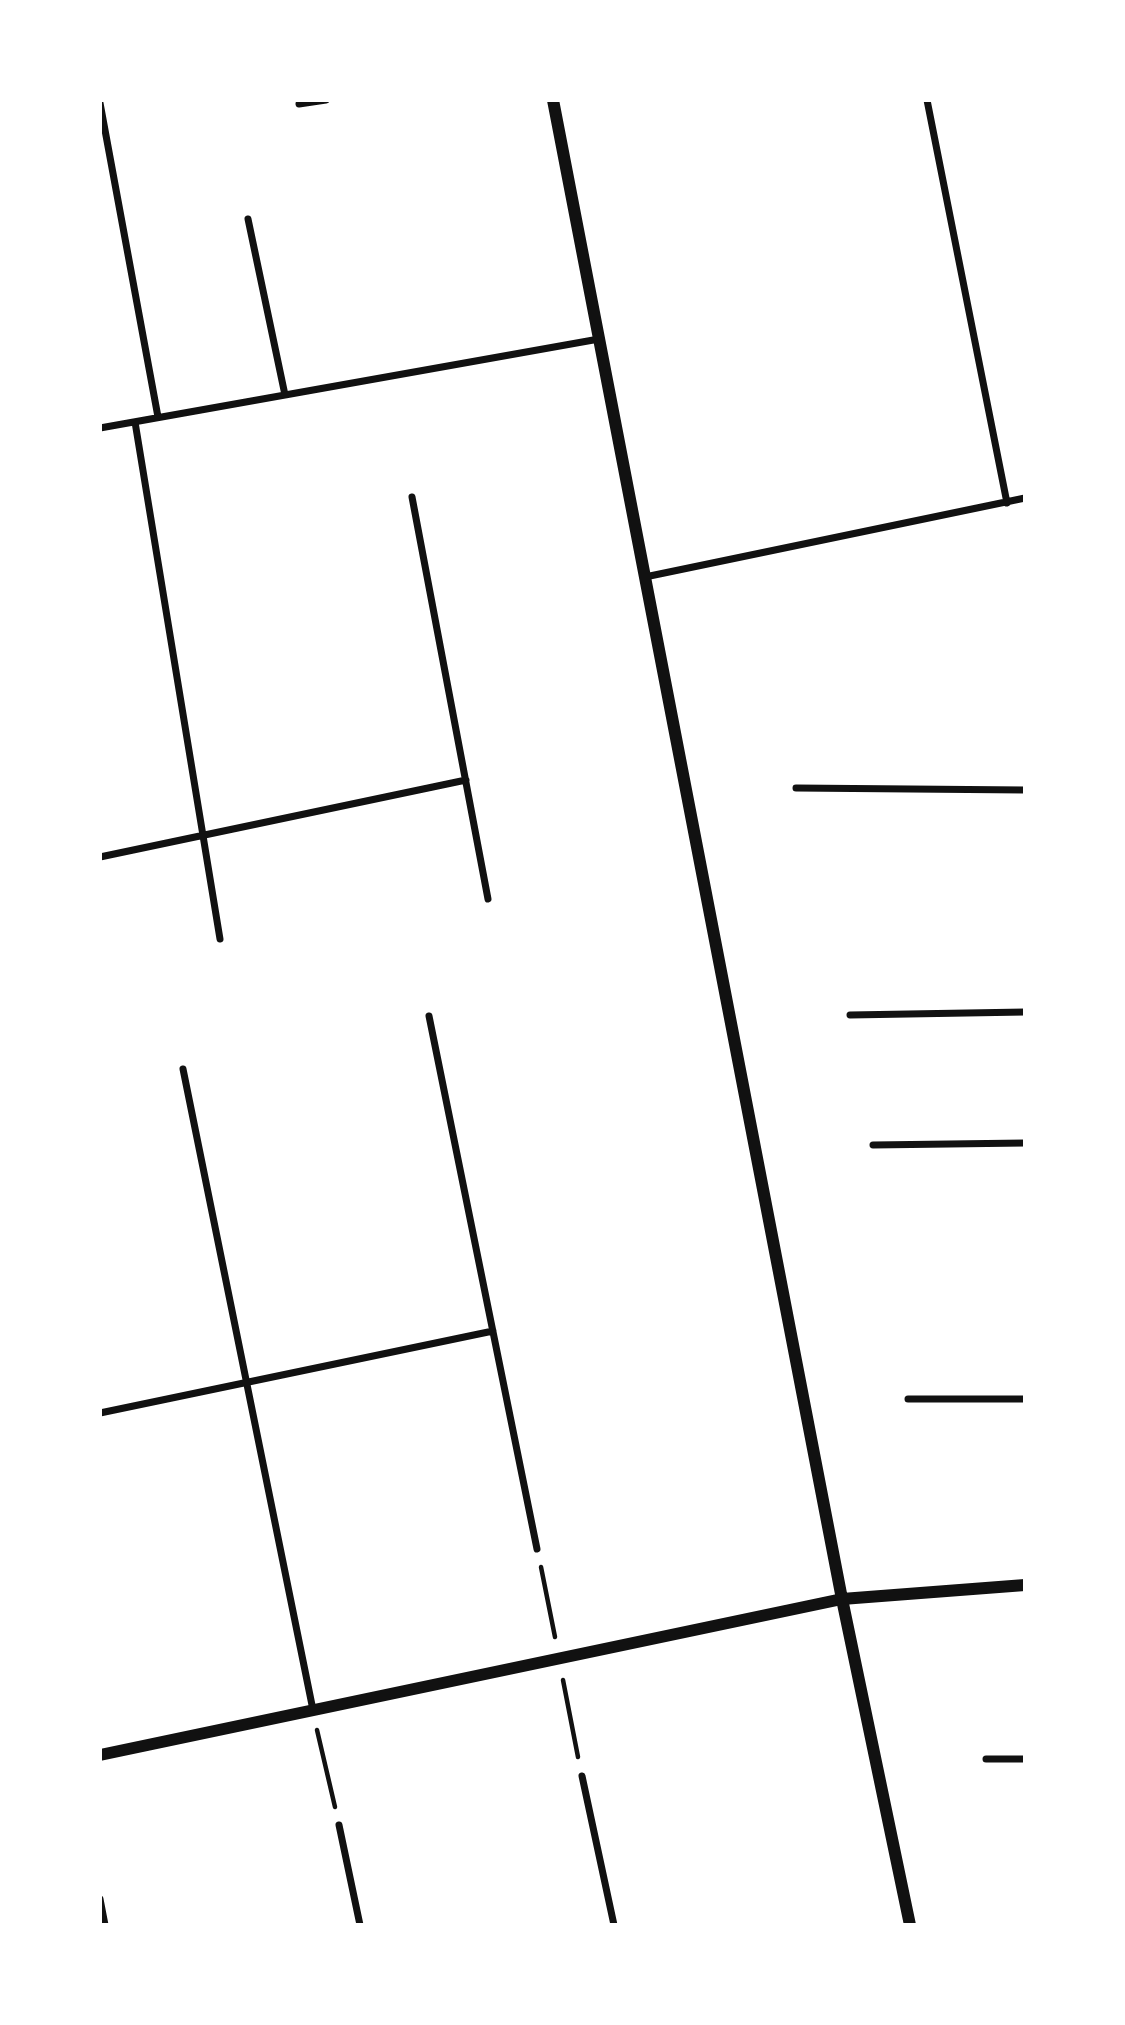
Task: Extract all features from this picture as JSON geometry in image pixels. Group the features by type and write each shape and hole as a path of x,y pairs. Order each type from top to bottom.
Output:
{"street":[{"path":"299,104 326,100"},
{"path":"553,100 842,1599 910,1925"},
{"path":"927,100 1007,503"},
{"path":"100,103 158,417"},
{"path":"248,219 285,395"},
{"path":"100,428 599,339"},
{"path":"135,422 220,939"},
{"path":"412,497 488,899"},
{"path":"645,577 1025,498"},
{"path":"100,857 466,780"},
{"path":"796,788 1025,790"},
{"path":"850,1014 1025,1012"},
{"path":"429,1016 537,1549"},
{"path":"183,1069 313,1710"},
{"path":"873,1145 1025,1143"},
{"path":"100,1413 493,1331"},
{"path":"908,1399 1025,1399"},
{"path":"100,1755 842,1599 1025,1585"},
{"path":"986,1759 1025,1759"},
{"path":"582,1776 614,1925"},
{"path":"339,1825 360,1925"},
{"path":"100,1899 105,1925"}],"path":[{"path":"313,1710 339,1825"}]}
